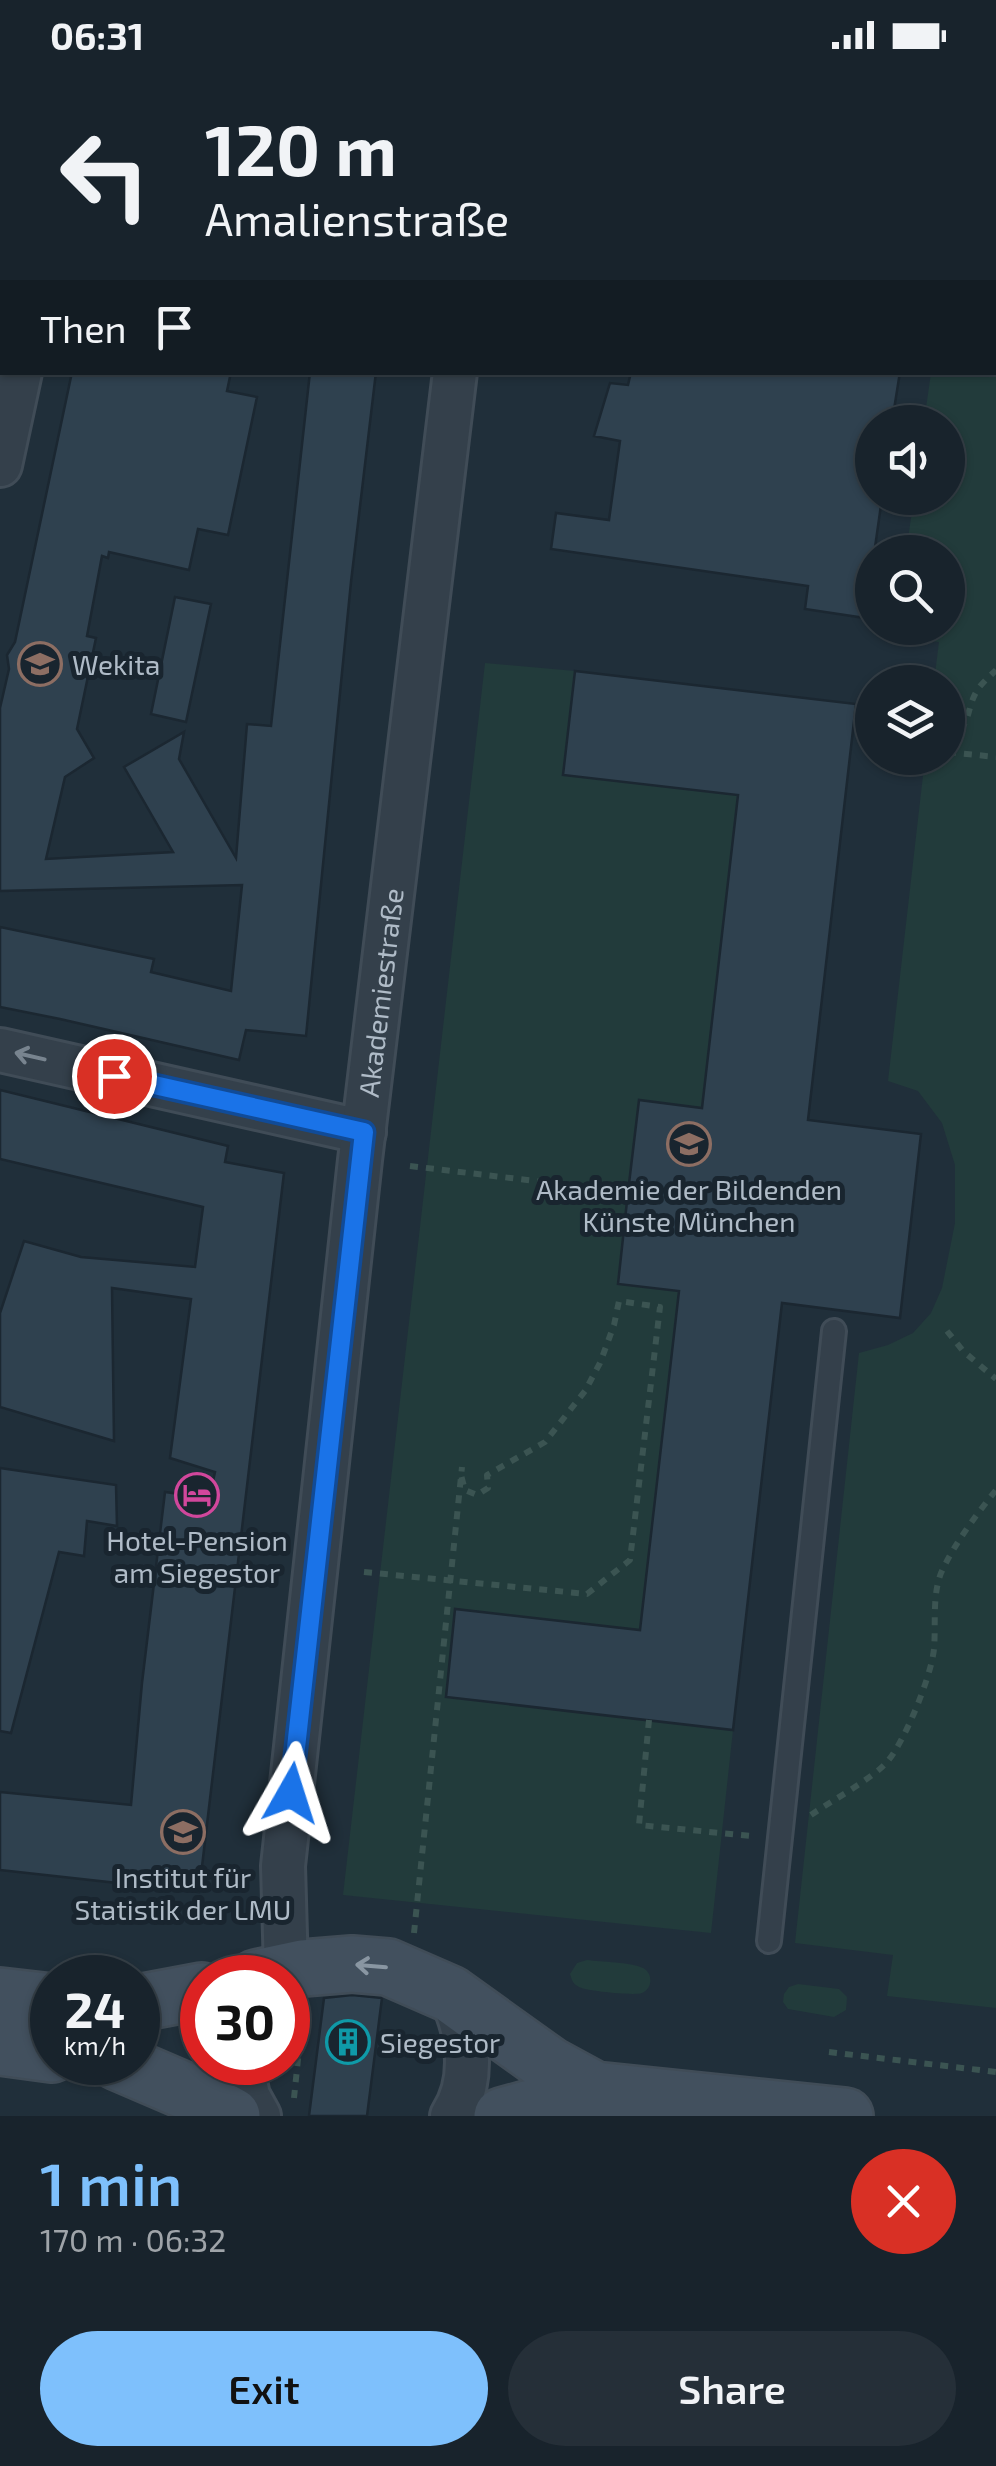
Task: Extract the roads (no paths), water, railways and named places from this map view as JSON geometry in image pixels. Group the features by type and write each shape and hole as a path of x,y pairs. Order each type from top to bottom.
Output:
{"main road":[{"path":"310,1973 352,1964 388,1967 450,1994 549,2065 596,2090"},
{"path":"0,1996 30,1999"},
{"path":"0,2046 30,2051"},
{"path":"160,2080 232,2116"},
{"path":"502,2116 596,2090 845,2116"}],"street":[{"path":"0,466 19,375"},
{"name":"Akademiestraße","path":"281,1955 283,1866 364,1132 455,375"},
{"path":"0,1050 364,1132"},
{"path":"450,1994 461,2017 467,2075 460,2104 452,2116"},
{"path":"245,2085 248,2096 276,2114"}],"lane":[{"path":"769,1941 834,1330"}],"place":[{"name":"Wekita","path":"40,664"},
{"name":"Akademie der Bildenden Künste München","path":"689,1144"},
{"name":"Hotel-Pension am Siegestor","path":"197,1495"},
{"name":"Institut für Statistik der LMU","path":"183,1832"},
{"name":"Siegestor","path":"348,2042"}]}
